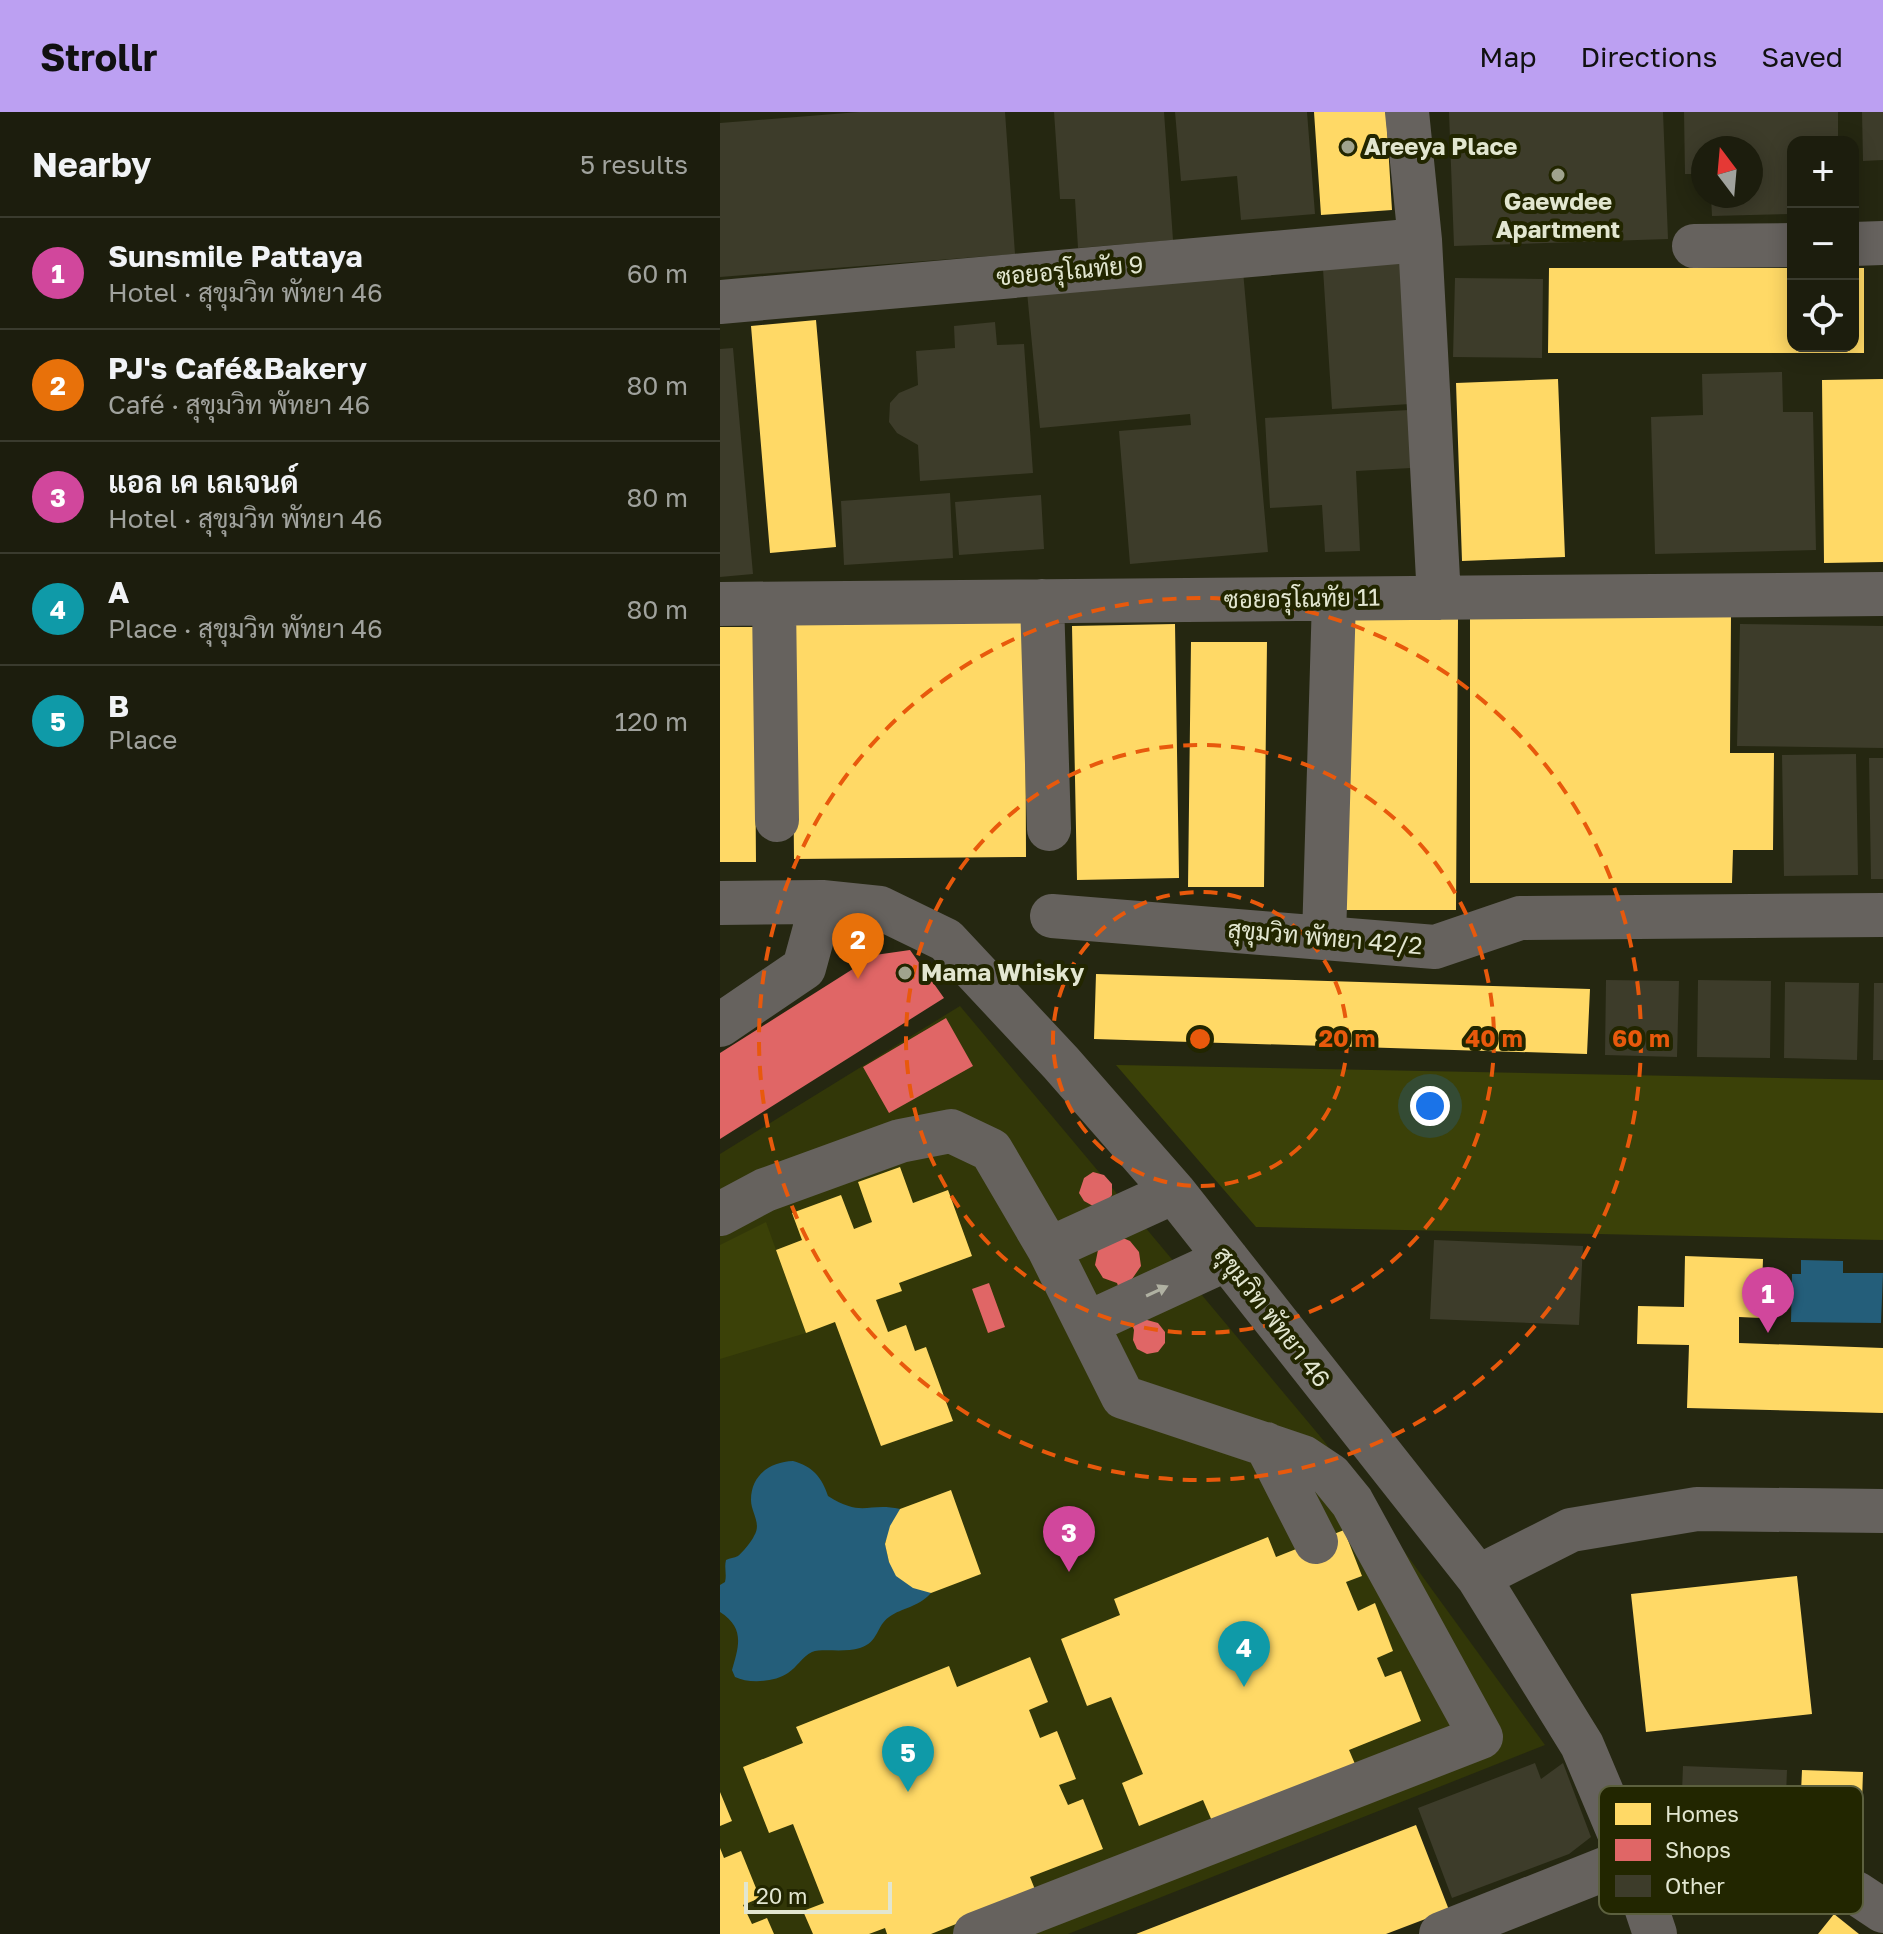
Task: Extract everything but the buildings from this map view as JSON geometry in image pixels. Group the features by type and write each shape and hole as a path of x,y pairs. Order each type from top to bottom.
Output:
{"street":[{"path":"1407,112 1420,240 1439,598"},
{"name":"ซอยอรุโณทัย 9","path":"720,302 1420,240"},
{"path":"1859,244 1883,243"},
{"path":"1694,246 1787,245"},
{"name":"ซอยอรุโณทัย 11","path":"720,604 1883,594"},
{"path":"1324,938 1334,599"},
{"path":"1042,601 1049,829"},
{"path":"774,604 777,820"},
{"path":"720,1025 804,968 822,902"},
{"name":"สุขุมวิท พัทยา 46","path":"720,903 822,902 880,908 946,940 1061,1063 1174,1192 1478,1577 1582,1745 1599,1786"},
{"name":"สุขุมวิท พัทยา 42/2","path":"1052,916 1435,947 1520,918 1883,915"},
{"path":"720,1214 765,1190 900,1141 951,1131 991,1150 1049,1249 1123,1397 1303,1457 1330,1475 1352,1502 1481,1737 1331,1784 1012,1910 975,1934"},
{"path":"1049,1249 1174,1192"},
{"path":"1088,1323 1227,1259"},
{"path":"1266,1444 1316,1542"},
{"path":"1478,1577 1571,1530 1697,1509 1883,1511"},
{"path":"1441,1934 1599,1871"},
{"name":"สุขุมวิท พัทยา 46","path":"1648,1914 1655,1934"}],"shaded area":[{"path":"960,1006 1324,1441 1545,1745 1068,1934 720,1934 720,1154"},
{"path":"1116,1065 1883,1080 1883,1240 1256,1227"},
{"path":"766,1222 806,1333 720,1359 720,1245"}],"water":[{"path":"1801,1260 1843,1261 1843,1273 1883,1273 1881,1323 1791,1322 1792,1274 1801,1274"},
{"path":"793,1461 815,1473 828,1496 840,1503 857,1508 900,1509 885,1543 889,1562 931,1593 889,1617 874,1638 860,1648 812,1652 788,1673 776,1678 741,1679 735,1677 732,1670 738,1638 733,1624 720,1612 720,1585 725,1582 726,1560 740,1554 756,1531 757,1522 751,1500 758,1476 777,1464"}],"place":[{"name":"Areeya Place","path":"1348,147"},
{"name":"Gaewdee Apartment","path":"1558,175"},
{"name":"Mama Whisky","path":"905,973"},
{"name":"PJ's Café&Bakery","path":"858,979"},
{"name":"Sunsmile Pattaya","path":"1768,1333"},
{"name":"แอล เค เลเจนด์","path":"1069,1572"},
{"name":"A","path":"1244,1687"},
{"name":"B","path":"908,1792"}]}
